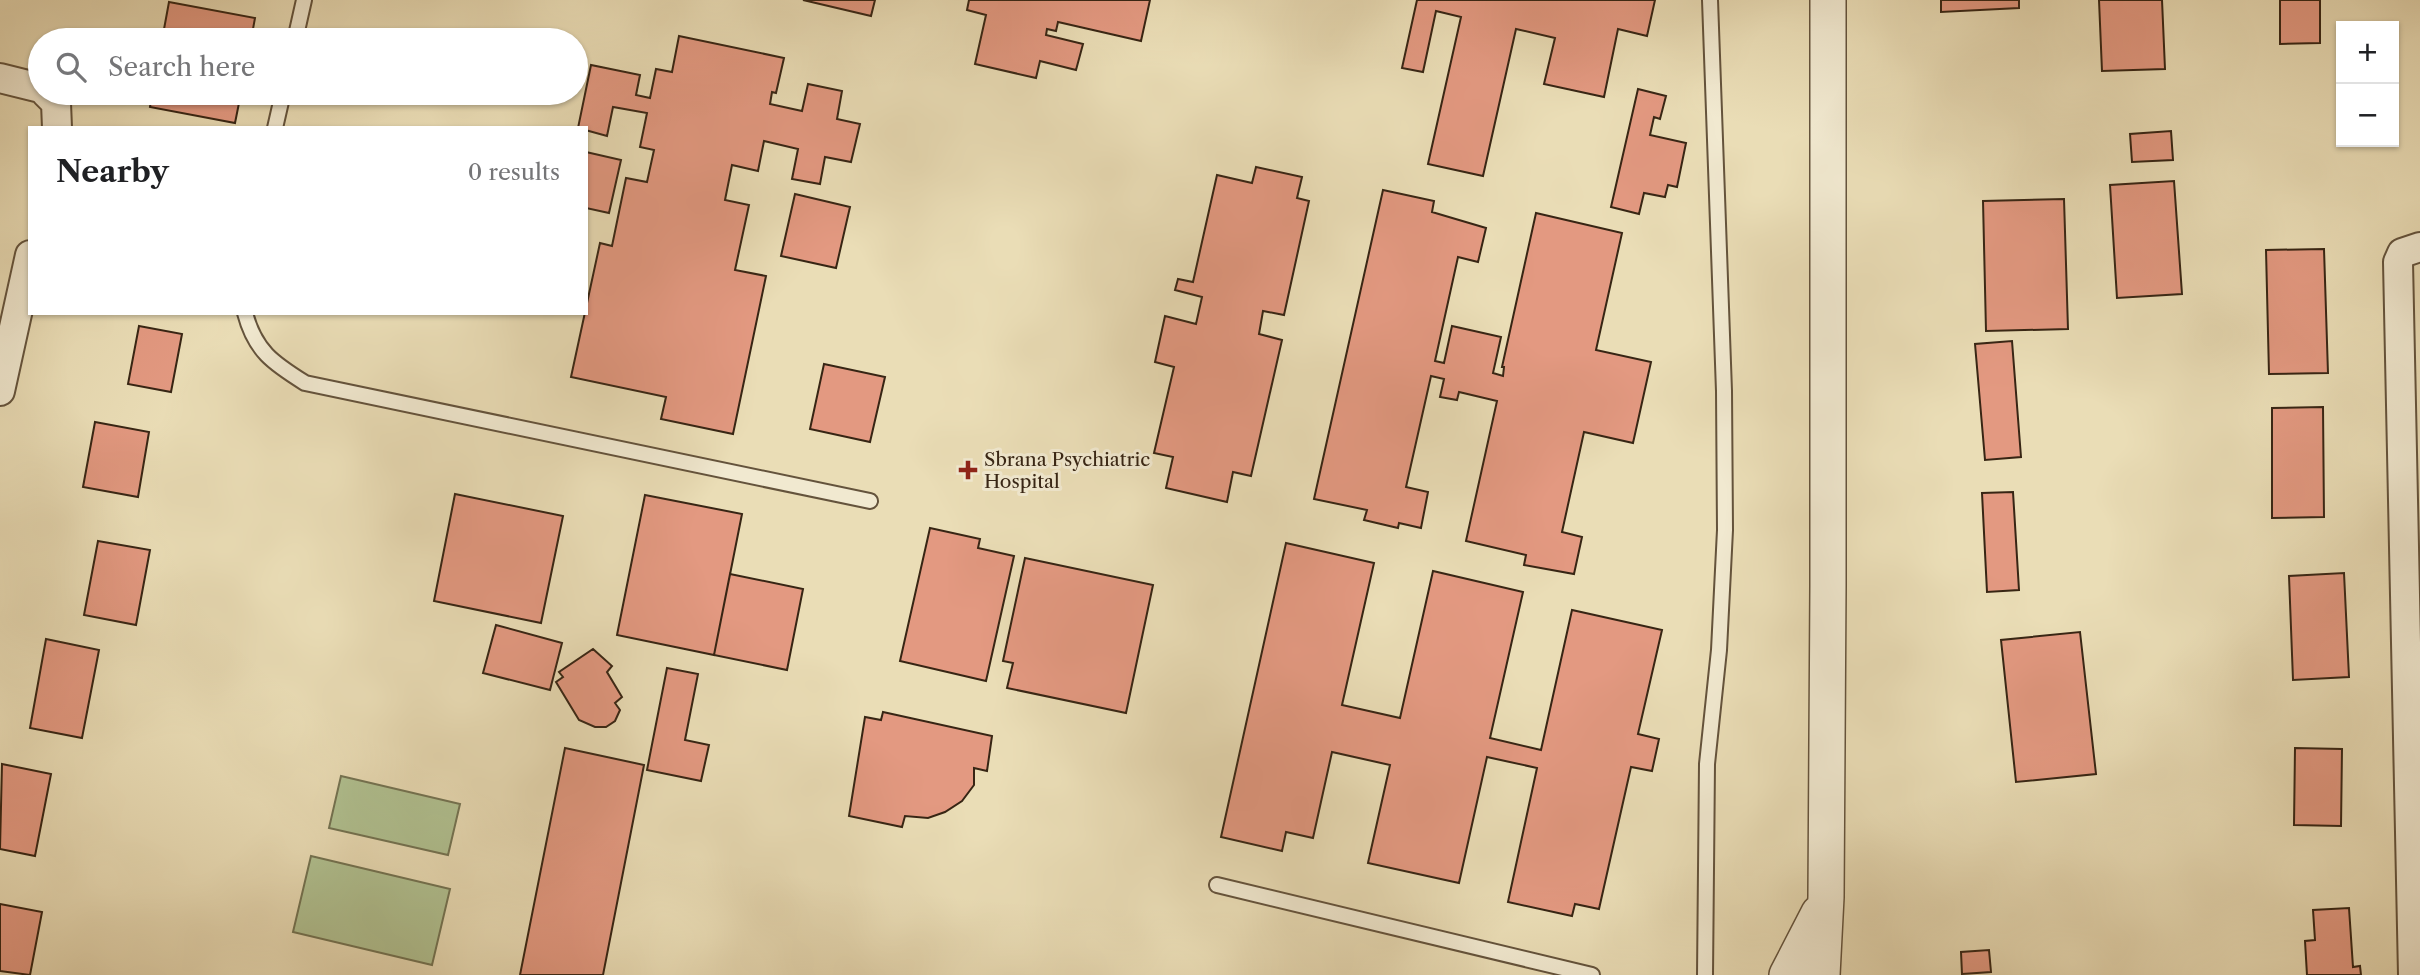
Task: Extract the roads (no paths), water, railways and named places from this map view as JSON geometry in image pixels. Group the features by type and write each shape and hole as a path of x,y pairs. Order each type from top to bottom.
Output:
{"street":[{"path":"1822,975 1826,897 1828,0"},
{"path":"0,78 28,85"},
{"path":"56,105 57,126"},
{"path":"2413,975 2398,262 2402,253 2420,247"},
{"path":"0,391 28,264"},
{"path":"1787,975 1826,897"}],"lane":[{"path":"298,28 304,0"},
{"path":"1705,975 1707,764 1719,650 1725,530 1724,391 1710,0"},
{"path":"275,126 280,105"},
{"path":"246,315 251,336 271,363 305,383 870,501"},
{"path":"1217,885 1592,975"}],"place":[{"name":"Sbrana Psychiatric Hospital","path":"968,470"}]}
